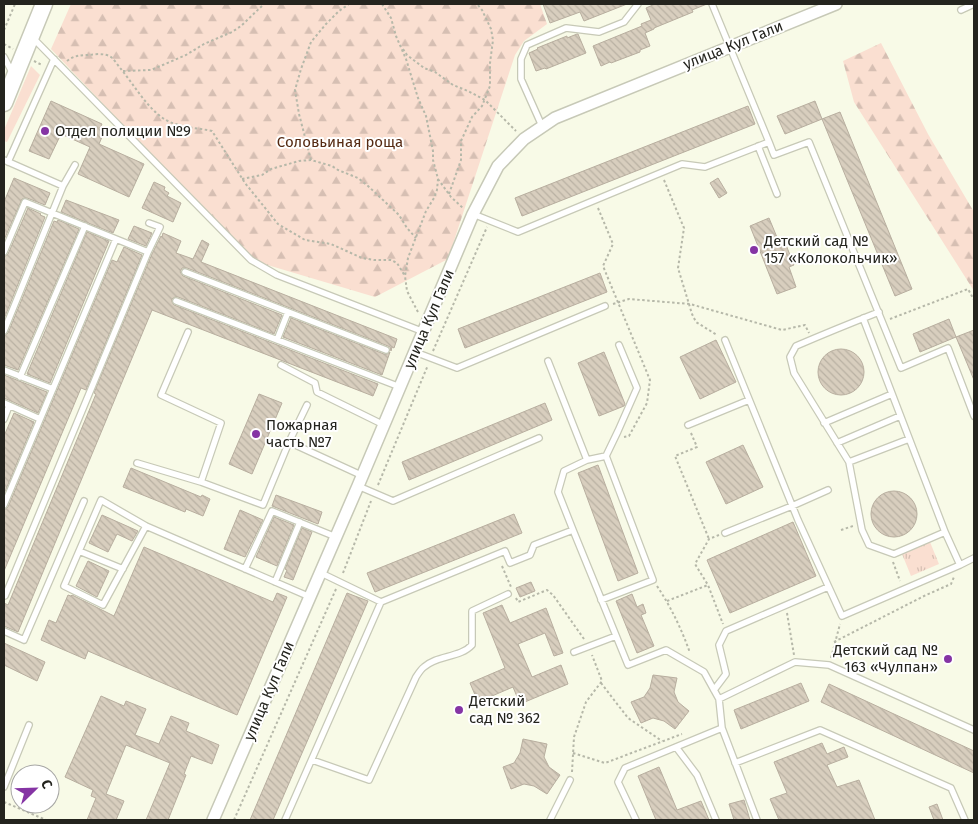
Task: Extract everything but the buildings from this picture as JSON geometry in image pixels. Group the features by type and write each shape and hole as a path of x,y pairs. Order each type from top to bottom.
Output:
{"street":[{"path":"4,103 44,4"},
{"name":"улица Кул Гали","path":"213,820 361,481 473,214 498,166 524,139 555,118 730,47 822,6 836,4"}],"lane":[{"path":"542,126 521,79 521,59 527,45 566,28 599,32 624,22 638,4"},
{"path":"712,4 774,156 809,142 901,368 948,348 974,416"},
{"path":"961,10 974,4"},
{"path":"31,36 251,260 277,275 424,332"},
{"path":"4,57 15,78"},
{"path":"54,59 6,161 64,186"},
{"path":"473,214 518,232 682,164 706,167 769,142"},
{"path":"758,146 777,194"},
{"path":"4,331 52,213 75,165"},
{"path":"4,252 25,202 148,252"},
{"path":"4,596 148,252 160,228 149,223"},
{"path":"20,376 85,226"},
{"path":"4,506 116,239"},
{"path":"185,272 386,350"},
{"path":"176,302 400,388"},
{"path":"415,352 458,368 605,306"},
{"path":"277,340 288,312"},
{"path":"879,312 796,346 790,357 794,373 849,462 860,523 869,544 894,554 945,532"},
{"path":"863,318 945,532 960,565"},
{"path":"188,332 161,395 221,423 201,482"},
{"path":"725,340 792,506 842,616 974,558"},
{"path":"601,600 653,580 606,456 637,388 619,346"},
{"path":"548,360 588,460"},
{"path":"281,364 315,383 317,392 384,424"},
{"path":"4,370 52,389"},
{"path":"824,423 892,394"},
{"path":"688,425 749,400"},
{"path":"4,419 7,405 40,419"},
{"path":"137,463 201,482 263,505 289,442 308,405"},
{"path":"836,443 900,416"},
{"path":"289,442 361,481 375,493 393,500 539,438"},
{"path":"849,462 909,439"},
{"path":"606,456 588,460 564,471 558,492 601,600 628,665 666,650 704,672 719,698 722,728 757,820"},
{"path":"725,533 828,490"},
{"path":"4,631 24,640 84,500"},
{"path":"146,526 103,605 64,586 101,500 146,526 310,597"},
{"path":"245,569 272,511 336,537"},
{"path":"275,582 300,522"},
{"path":"285,820 381,602 504,551 510,563 530,554 534,544 573,530"},
{"path":"79,551 123,569"},
{"path":"321,573 381,602"},
{"path":"714,690 726,674 719,645 726,631 828,588"},
{"path":"312,760 369,780 416,677 424,667 435,661 468,650 472,645 472,611 508,594"},
{"path":"574,652 616,636"},
{"path":"719,698 795,662 829,665 974,730"},
{"path":"4,788 29,725"},
{"path":"636,820 618,782 625,768 722,728"},
{"path":"735,762 820,730 951,788 965,820"},
{"path":"676,746 698,775 716,820"},
{"path":"550,820 570,780"}],"path":[{"path":"4,30 15,4"},
{"path":"123,72 151,70 186,55 204,44 232,32 264,4"},
{"path":"310,160 295,90 311,42 339,11 349,4"},
{"path":"382,4 391,18 426,116 438,179 434,198 426,211 408,258 405,276 407,291 414,307 418,314 428,320"},
{"path":"449,194 461,160 461,142 472,116 482,106 490,86 493,40 488,23 478,4"},
{"path":"400,45 407,55 424,68 435,72 453,85 485,100 524,139"},
{"path":"60,66 72,57 101,54 111,57 142,98 161,117 188,128 212,131 242,179 278,224 305,240 331,244 362,258 392,260 397,263 405,276"},
{"path":"242,179 262,175 271,169 300,161 310,160 332,166 358,178 399,215 416,238"},
{"path":"661,173 684,228 678,268 692,314 696,322 725,340"},
{"path":"438,179 461,207 473,214"},
{"path":"595,200 613,244 602,266 617,302"},
{"path":"234,820 339,582 489,221"},
{"path":"883,322 968,289 974,300"},
{"path":"605,306 629,298 690,304 782,330 805,325 812,339"},
{"path":"688,425 697,447 675,456 710,539"},
{"path":"841,530 860,523"},
{"path":"725,533 709,539 696,564 708,585 726,631"},
{"path":"889,553 903,589"},
{"path":"498,554 503,570 518,602 547,590 553,594 588,646 602,681 586,702 574,737 570,780"},
{"path":"834,642 951,584 960,565"},
{"path":"653,580 667,602 694,666"},
{"path":"667,602 708,585"},
{"path":"785,606 795,662"},
{"path":"829,665 842,616"},
{"path":"600,683 628,718 663,742"},
{"path":"573,753 605,763 688,732"},
{"path":"4,802 46,820"}],"green space":[{"name":"Соловьиная роща","path":"71,4 540,4 547,24 524,41 515,55 448,259 375,297 251,260 51,49"},
{"path":"881,43 928,134 974,212 974,291 854,102 843,61"},
{"path":"31,66 40,75 7,142 4,141 4,130"},
{"path":"930,542 939,564 911,576 902,554"}],"place":[{"name":"Отдел полиции №9","path":"45,131"},
{"name":"Детский сад № 157 «Колокольчик»","path":"754,250"},
{"name":"Пожарная часть №7","path":"256,434"},
{"name":"Детский сад № 163 «Чулпан»","path":"948,659"},
{"name":"Детский сад № 362","path":"459,710"}]}
